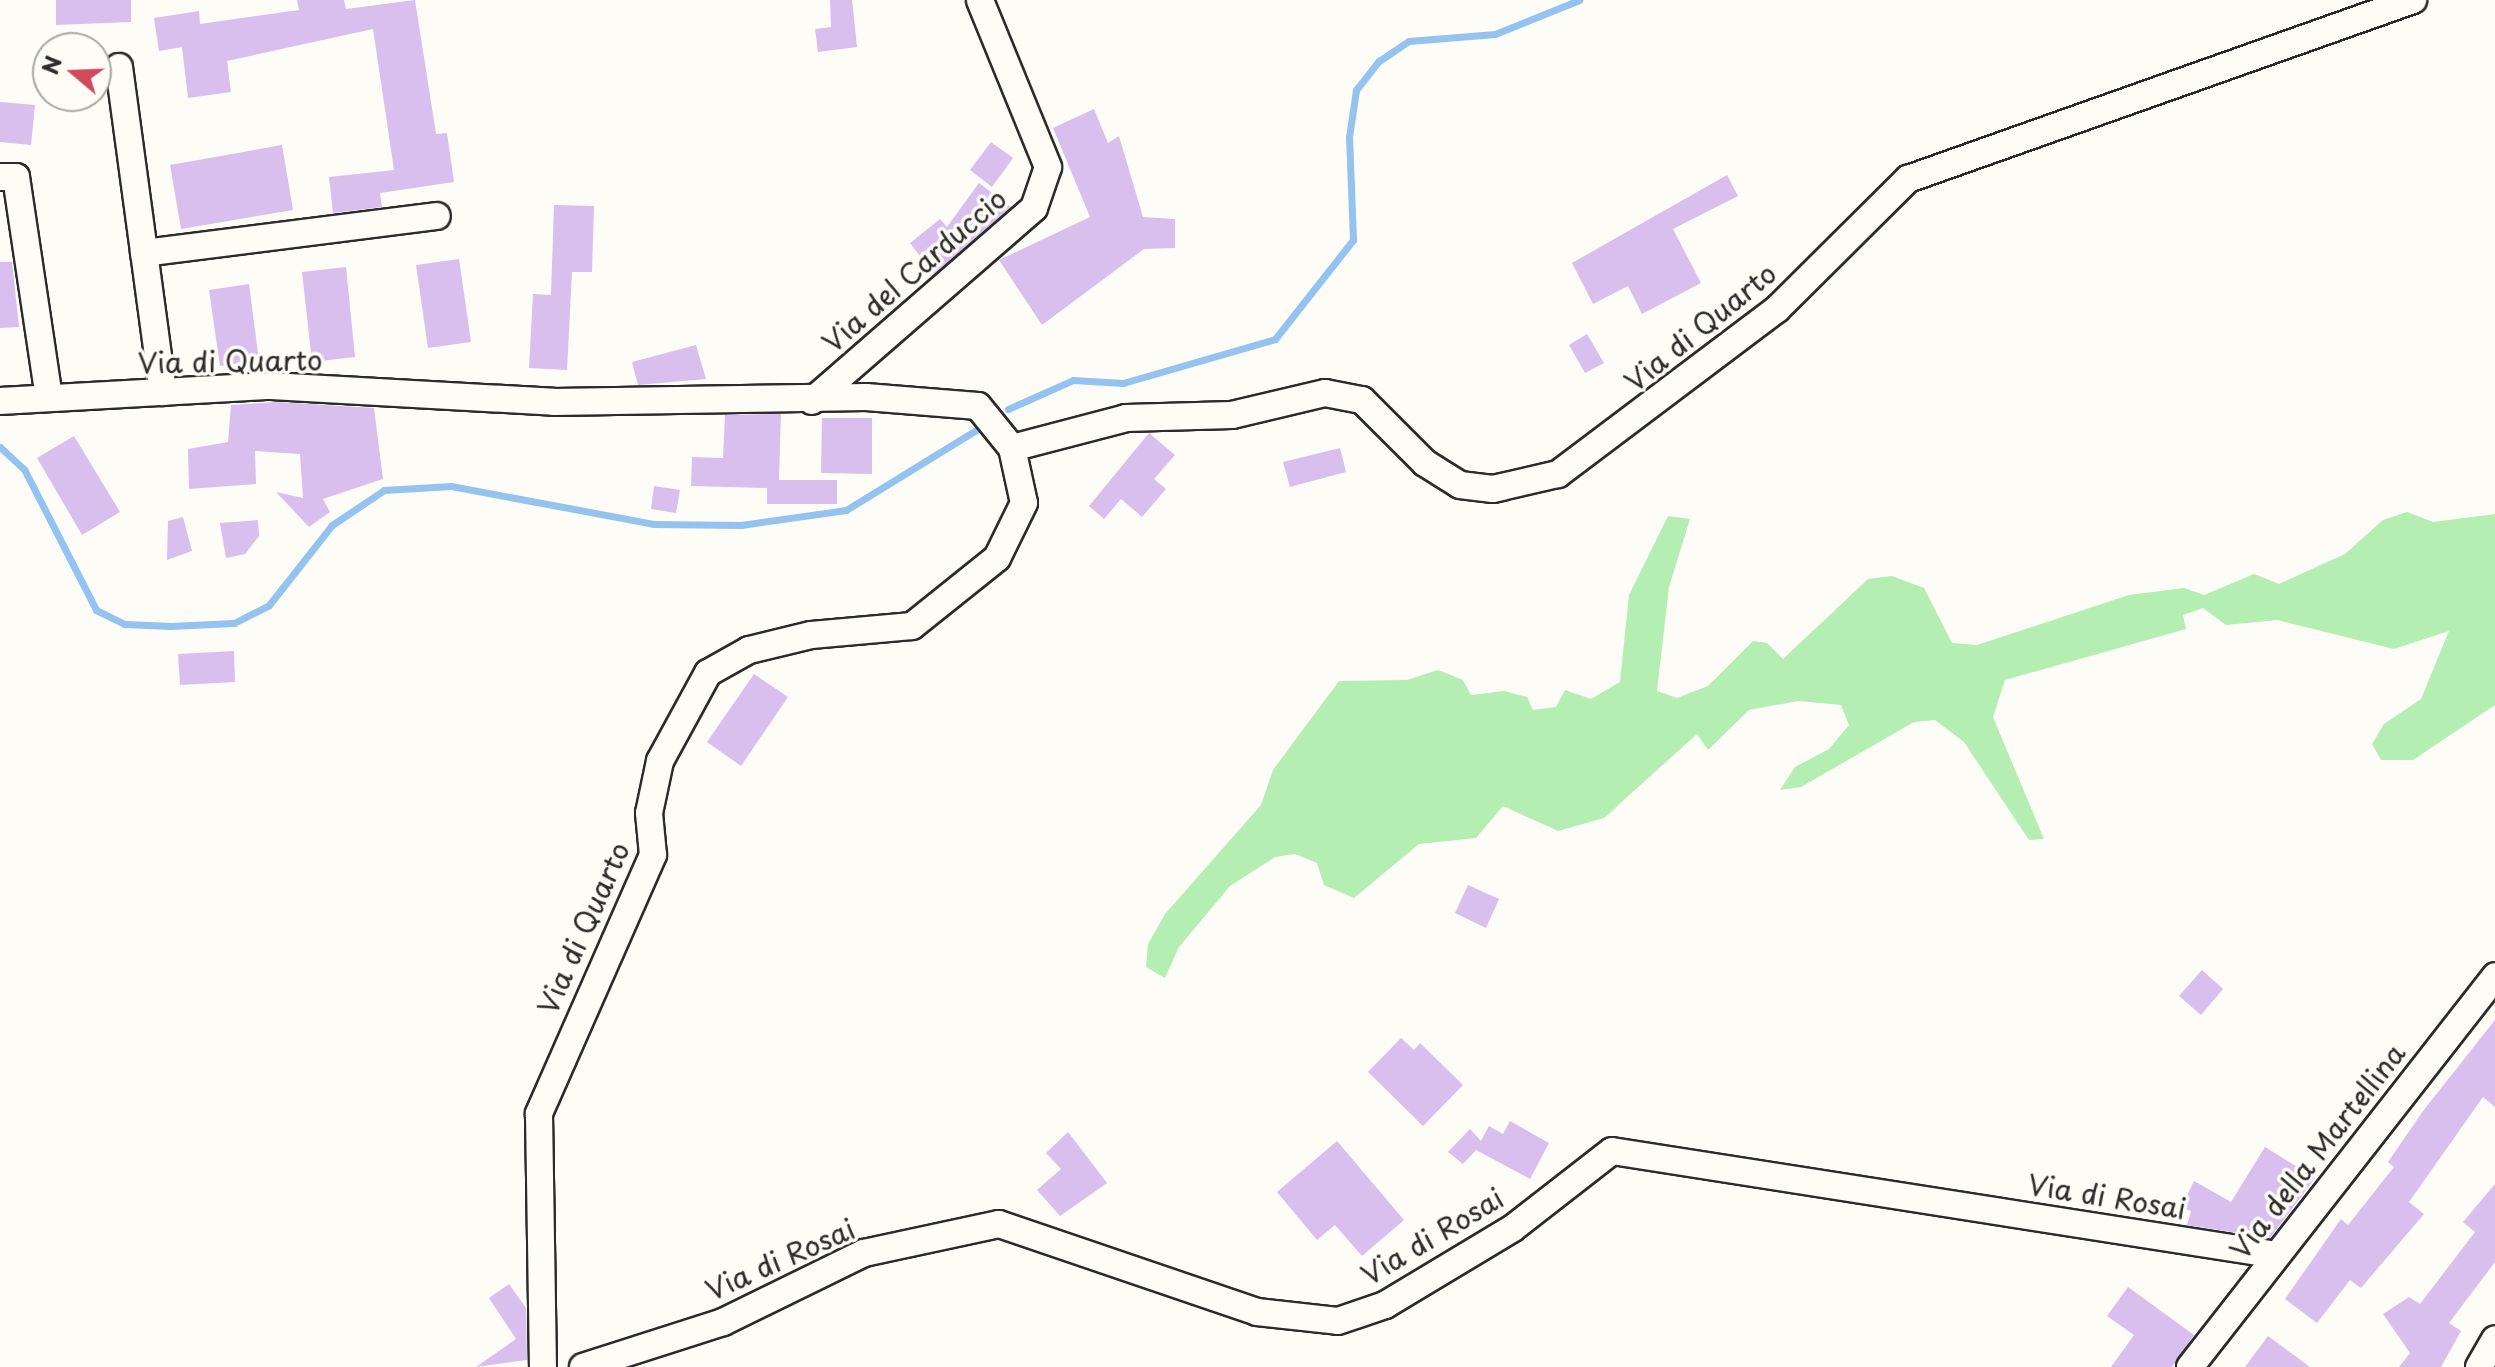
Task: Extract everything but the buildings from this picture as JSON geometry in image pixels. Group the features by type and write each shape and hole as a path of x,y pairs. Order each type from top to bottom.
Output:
{"street":[{"name":"Via del Carduccio","path":"812,401 1034,208 1048,167 980,0"},
{"name":"Via di Quarto","path":"1012,448 1126,418 1232,415 1325,393 1362,400 1425,463 1460,485 1493,489 1558,474 1676,393 1777,309 1908,179 2413,0"},
{"path":"119,67 163,392"},
{"path":"0,177 16,177 49,398"},
{"path":"144,253 437,216"},
{"name":"Via di Quarto","path":"0,401 271,386 440,399 746,393 812,401 978,406 1012,448 1024,503 986,568 912,626 811,635 749,650 708,673 660,761 649,813 653,855 539,1114 543,1367"},
{"name":"Via della Martellina","path":"2190,1367 2495,976"},
{"name":"Via di Rosai","path":"583,1367 723,1322 864,1253 999,1224 1257,1312 1338,1321 1385,1305 1513,1228 1612,1151 2277,1255"},
{"path":"2479,1367 2495,1339"}],"green space":[{"path":"2407,512 2433,522 2495,514 2495,705 2413,760 2381,760 2372,744 2384,724 2421,699 2449,631 2394,649 2277,620 2226,625 2203,608 2183,615 2186,629 2005,680 1993,717 2044,839 2029,840 1964,742 1935,720 1914,722 1801,787 1780,790 1795,767 1829,749 1849,725 1841,705 1798,701 1749,710 1708,750 1697,734 1604,818 1558,831 1503,806 1476,838 1419,844 1354,898 1324,885 1317,863 1295,854 1275,857 1230,886 1179,947 1165,978 1146,967 1148,944 1165,914 1261,805 1273,770 1339,681 1407,680 1438,670 1463,680 1471,695 1504,691 1527,697 1533,710 1556,707 1565,690 1591,699 1620,682 1629,595 1668,516 1690,519 1669,587 1657,691 1677,698 1708,686 1753,641 1767,643 1783,659 1868,579 1892,576 1924,588 1952,643 1977,645 2129,595 2184,588 2204,595 2254,574 2279,584 2345,554 2383,520"}],"waterway":[{"path":"1008,409 1073,380 1123,383 1275,339 1353,240 1349,137 1356,90 1379,61 1409,41 1495,34 1579,0"},
{"path":"0,447 24,469 96,610 125,624 170,626 234,623 269,605 332,525 384,490 451,486 654,524 741,525 846,510 981,427"}]}
